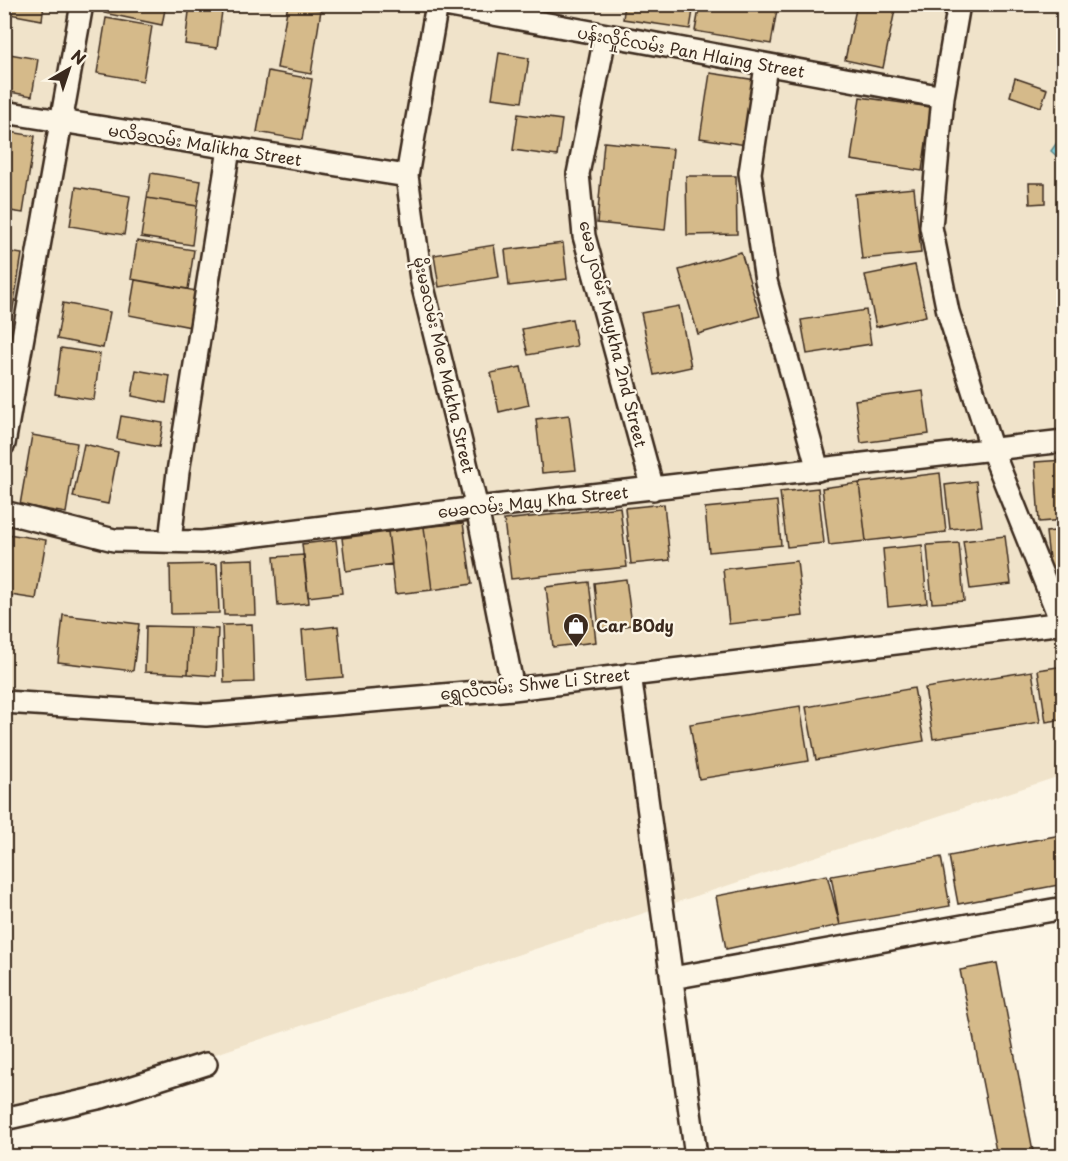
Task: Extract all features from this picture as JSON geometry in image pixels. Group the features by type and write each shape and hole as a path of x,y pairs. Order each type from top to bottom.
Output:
{"street":[{"path":"4,444 82,4"},
{"name":"ပန်းလှိုင်လမ်း Pan Hlaing Street","path":"438,4 605,37 943,98"},
{"name":"မိုးမခလမ်း Moe Makha Street","path":"438,4 407,176 421,279 477,508 513,689"},
{"path":"959,4 943,98 931,227 948,312 992,450 1063,624"},
{"name":"မေခ၂လမ်း Maykha 2nd Street","path":"605,37 578,174 584,236 653,489"},
{"path":"766,66 750,173 766,280 818,470"},
{"name":"မလိခလမ်း Malikha Street","path":"4,112 60,123 407,176"},
{"path":"170,541 178,472 229,148"},
{"name":"မေခလမ်း May Kha Street","path":"4,512 114,540 202,542 1064,441"},
{"name":"ရွှေလီလမ်း Shwe Li Street","path":"4,702 206,715 513,689 1063,624"},
{"path":"630,674 696,1156"},
{"path":"672,978 1064,908"},
{"path":"4,1119 102,1097 206,1064"}],"shaded area":[{"path":"5,5 1063,5 1063,775 43,1111 5,1102"}],"water":[{"path":"1063,134 1064,162 1051,151"}],"building":[{"path":"4,4 44,4 42,20 4,13"},
{"path":"106,4 166,4 162,25 104,13"},
{"path":"190,4 223,4 217,48 185,44"},
{"path":"288,4 321,10 311,74 277,68"},
{"path":"625,4 694,4 690,29 623,19"},
{"path":"700,4 778,4 771,44 695,31"},
{"path":"857,4 896,5 883,68 845,60"},
{"path":"106,18 152,26 143,81 97,73"},
{"path":"4,53 38,59 32,96 4,91"},
{"path":"499,53 529,58 522,102 492,98"},
{"path":"268,71 312,79 302,140 257,132"},
{"path":"710,73 756,80 746,145 700,138"},
{"path":"1015,78 1047,89 1041,107 1010,96"},
{"path":"860,97 931,107 922,171 851,160"},
{"path":"518,114 562,120 557,156 513,150"},
{"path":"4,131 35,136 23,213 4,210"},
{"path":"604,142 673,149 665,230 597,223"},
{"path":"151,173 201,181 197,206 147,198"},
{"path":"686,176 736,176 737,234 687,235"},
{"path":"1029,183 1045,183 1045,203 1030,204"},
{"path":"76,187 130,196 124,235 70,226"},
{"path":"914,188 921,253 862,259 855,194"},
{"path":"147,198 197,206 192,245 141,237"},
{"path":"137,241 194,250 188,289 131,279"},
{"path":"563,243 567,279 509,286 505,250"},
{"path":"494,245 499,277 439,287 434,255"},
{"path":"4,251 22,254 9,332 4,331"},
{"path":"741,252 760,316 698,334 679,270"},
{"path":"915,265 926,316 876,327 865,275"},
{"path":"135,280 197,291 191,327 129,315"},
{"path":"63,303 110,312 103,348 57,339"},
{"path":"679,306 691,367 654,375 641,313"},
{"path":"866,310 871,344 807,354 801,320"},
{"path":"572,319 577,346 528,355 522,329"},
{"path":"61,348 100,354 94,400 55,394"},
{"path":"521,367 529,405 499,412 491,373"},
{"path":"136,370 170,376 166,403 132,396"},
{"path":"923,391 929,434 861,443 855,400"},
{"path":"569,415 576,470 542,473 536,419"},
{"path":"121,416 163,423 159,447 117,439"},
{"path":"32,435 77,443 66,513 20,505"},
{"path":"84,444 118,452 108,504 73,497"},
{"path":"1064,460 1064,520 1039,522 1035,462"},
{"path":"940,473 946,532 866,541 859,483"},
{"path":"976,481 982,526 950,529 945,485"},
{"path":"859,483 866,541 829,545 822,488"},
{"path":"818,488 824,543 787,547 780,492"},
{"path":"777,501 781,545 709,552 705,508"},
{"path":"664,504 670,560 631,564 625,508"},
{"path":"620,507 627,567 511,579 504,520"},
{"path":"463,523 472,584 432,590 424,527"},
{"path":"424,527 432,590 395,594 388,532"},
{"path":"1064,530 1064,594 1053,595 1046,532"},
{"path":"388,532 392,564 346,571 342,538"},
{"path":"4,533 8,534 4,556"},
{"path":"8,534 46,540 36,599 4,594 4,555"},
{"path":"1005,536 1011,584 970,589 963,541"},
{"path":"336,540 342,593 308,597 302,544"},
{"path":"959,543 964,601 932,603 927,545"},
{"path":"922,545 927,603 888,607 883,549"},
{"path":"304,555 309,603 278,606 274,557"},
{"path":"254,559 256,615 224,615 222,560"},
{"path":"797,561 803,616 729,624 723,569"},
{"path":"217,564 219,613 171,614 170,565"},
{"path":"626,579 632,625 599,629 594,583"},
{"path":"589,582 596,642 553,647 546,587"},
{"path":"63,615 139,624 133,671 58,662"},
{"path":"252,624 254,682 224,683 222,625"},
{"path":"146,626 190,627 188,674 145,672"},
{"path":"338,626 343,677 306,680 302,630"},
{"path":"190,627 218,629 216,676 188,674"},
{"path":"1064,666 1064,719 1046,722 1038,670"},
{"path":"1032,671 1040,722 933,739 925,688"},
{"path":"914,688 924,741 816,760 806,707"},
{"path":"800,706 809,761 699,779 690,724"},
{"path":"1061,835 1064,884 958,904 949,856"},
{"path":"941,857 950,906 840,925 831,876"},
{"path":"827,875 840,925 726,949 716,896"},
{"path":"997,963 1034,1156 997,1156 960,970"}],"place":[{"name":"Car B0dy","path":"576,649"}]}
